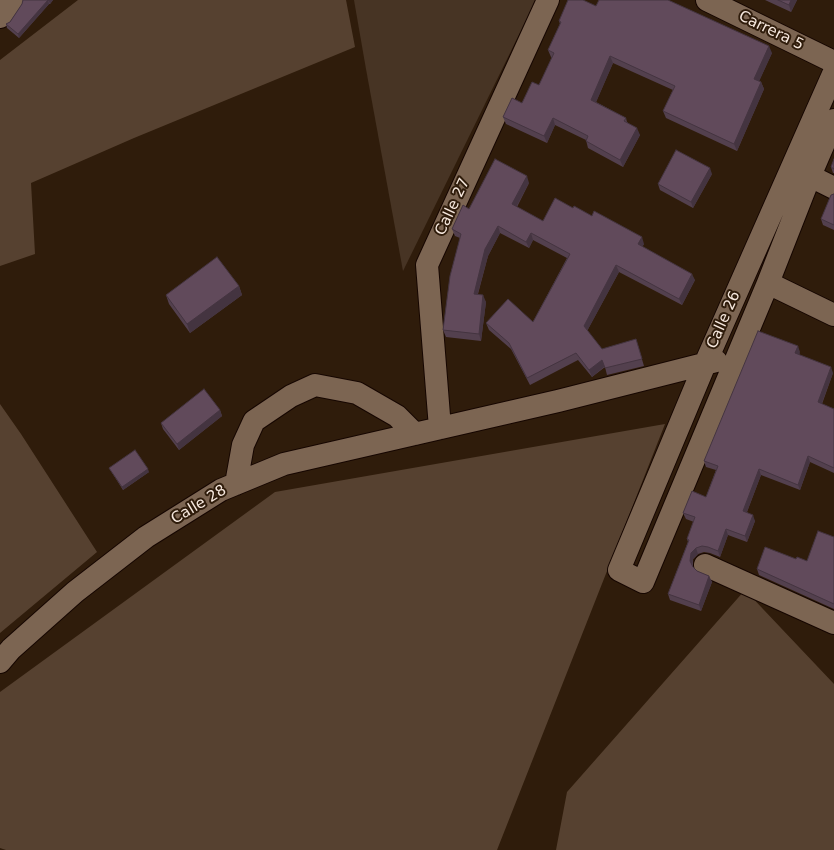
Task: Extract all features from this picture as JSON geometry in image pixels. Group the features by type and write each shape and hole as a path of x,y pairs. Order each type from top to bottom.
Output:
{"street":[{"path":"0,17 12,0"},
{"name":"Calle 27","path":"440,428 427,265 548,0"},
{"name":"Carrera 5","path":"707,0 834,62"},
{"name":"Calle 26","path":"834,72 705,364 619,570 643,582 834,120"},
{"path":"810,176 834,188"},
{"path":"768,283 834,315"},
{"name":"Calle 28","path":"4,651 75,592 146,537 220,490 284,464 558,401 738,355"},
{"path":"236,484 243,445 254,421 291,396 315,386 357,393 397,416 415,434"},
{"path":"705,565 834,623"}],"shaded area":[{"path":"78,0 346,0 355,47 134,138 31,183 35,254 0,266 0,60"},
{"path":"354,0 536,0 403,271 366,69"},
{"path":"0,404 97,552 0,633"},
{"path":"665,424 497,850 6,850 0,848 0,692 275,492"},
{"path":"745,590 834,684 834,850 556,850 567,792"}],"building":[{"path":"23,0 48,0 18,34 6,24 10,22"},
{"path":"568,0 583,0 596,6 599,0 668,0 769,46 754,79 761,82 734,144 663,111 675,86 610,56 591,100 626,118 624,121 637,128 620,160 586,141 588,136 553,118 544,136 503,117 512,98 522,103 532,82 539,85 554,53 548,50 561,22 559,21"},
{"path":"778,0 791,0 789,5"},
{"path":"676,150 710,168 691,202 658,184"},
{"path":"495,159 527,176 512,204 543,221 555,198 592,216 594,211 642,237 638,244 692,274 679,299 616,265 584,326 602,349 636,339 642,359 605,368 602,360 589,370 576,353 527,378 509,343 486,323 508,299 533,322 570,254 531,233 526,242 498,226 485,249 474,294 483,295 479,334 443,330 450,276 461,234 452,229 463,205 469,209"},
{"path":"834,194 834,225 821,219 831,195"},
{"path":"217,257 239,286 187,324 166,295"},
{"path":"758,331 798,346 795,353 831,367 818,402 834,409 834,468 808,456 798,485 759,469 743,511 753,515 745,536 726,529 718,551 702,546 696,548 691,553 690,561 693,567 697,571 709,576 699,605 668,594 689,540 687,539 695,517 683,513 692,491 706,497 718,466 704,461"},
{"path":"204,389 220,410 177,444 161,423"},
{"path":"135,450 148,469 122,487 109,468"},
{"path":"818,531 834,537 834,604 757,569 765,547 796,559 797,557 807,561"}]}
